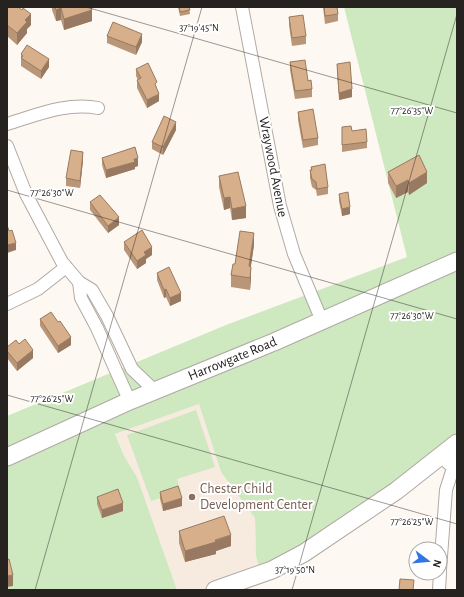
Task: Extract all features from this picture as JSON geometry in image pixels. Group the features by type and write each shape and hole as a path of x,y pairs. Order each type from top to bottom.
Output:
{"main road":[{"name":"Harrowgate Road","path":"7,457 155,391 322,321 457,261"},
{"path":"215,590 272,570 304,553 390,495 451,463 457,443"}],"street":[{"name":"Wraywood Avenue","path":"242,7 280,206 294,254 322,321"},
{"path":"7,124 58,109 86,106 98,108"},
{"path":"7,146 41,224 66,267 79,282 92,290 107,316 132,369 155,391"},
{"path":"7,304 38,289 66,267"},
{"path":"79,282 80,298 97,328 130,402"},
{"path":"442,541 446,490 451,463"}],"shaded area":[{"name":"Chester Child Development Center","path":"199,404 221,472 255,518 256,556 261,574 215,590 177,590 137,477 124,456 115,434"}],"green space":[{"path":"344,7 457,7 457,443 261,574 256,556 255,518 221,472 199,404 115,434 124,456 137,477 177,590 7,590 7,416 226,325 407,257"},
{"path":"196,410 215,467 177,479 181,491 151,501 127,435"}],"building":[{"path":"7,7 18,7 22,10 23,8 31,14 25,20 27,22 17,33 7,25"},
{"path":"55,7 91,7 92,10 64,19 61,8 56,10"},
{"path":"179,7 189,7 190,10 180,12"},
{"path":"324,7 337,7 338,14 325,16"},
{"path":"303,15 306,36 292,38 289,17"},
{"path":"113,22 142,34 136,47 107,36"},
{"path":"27,45 49,59 41,71 21,58 23,56 21,54"},
{"path":"305,60 308,81 311,80 312,89 295,91 290,62"},
{"path":"350,62 352,89 339,93 337,64"},
{"path":"148,63 157,82 155,84 159,94 147,100 137,80 141,78 136,69"},
{"path":"313,109 318,138 303,140 298,112"},
{"path":"164,116 176,122 163,147 152,142"},
{"path":"351,126 352,131 366,129 367,142 342,145 342,127"},
{"path":"135,147 138,158 134,159 135,162 106,170 102,158"},
{"path":"71,150 83,152 80,181 66,178"},
{"path":"419,155 427,172 409,183 408,180 396,186 388,172"},
{"path":"325,164 328,187 317,189 316,182 312,179 310,170 312,170 311,167"},
{"path":"238,172 246,206 232,209 230,197 224,198 219,176"},
{"path":"348,192 350,207 342,209 339,194"},
{"path":"100,195 119,217 108,226 90,202"},
{"path":"7,225 9,231 12,230 16,243 7,245"},
{"path":"142,230 152,247 144,252 146,255 137,261 124,242"},
{"path":"240,231 254,233 249,266 251,267 250,278 231,275 233,264 235,264"},
{"path":"169,267 181,293 170,298 166,289 164,290 157,273"},
{"path":"51,312 58,322 60,321 71,337 58,346 40,319"},
{"path":"25,339 33,350 17,363 7,351 7,347 16,340 19,344"},
{"path":"178,486 182,498 163,504 160,492"},
{"path":"118,489 123,503 102,510 97,497"},
{"path":"224,516 231,535 215,540 216,542 185,551 179,531"},
{"path":"9,559 13,575 7,576 7,560"},
{"path":"400,579 414,581 413,590 399,590"}],"place":[{"name":"Chester Child Development Center","path":"192,497"}]}
